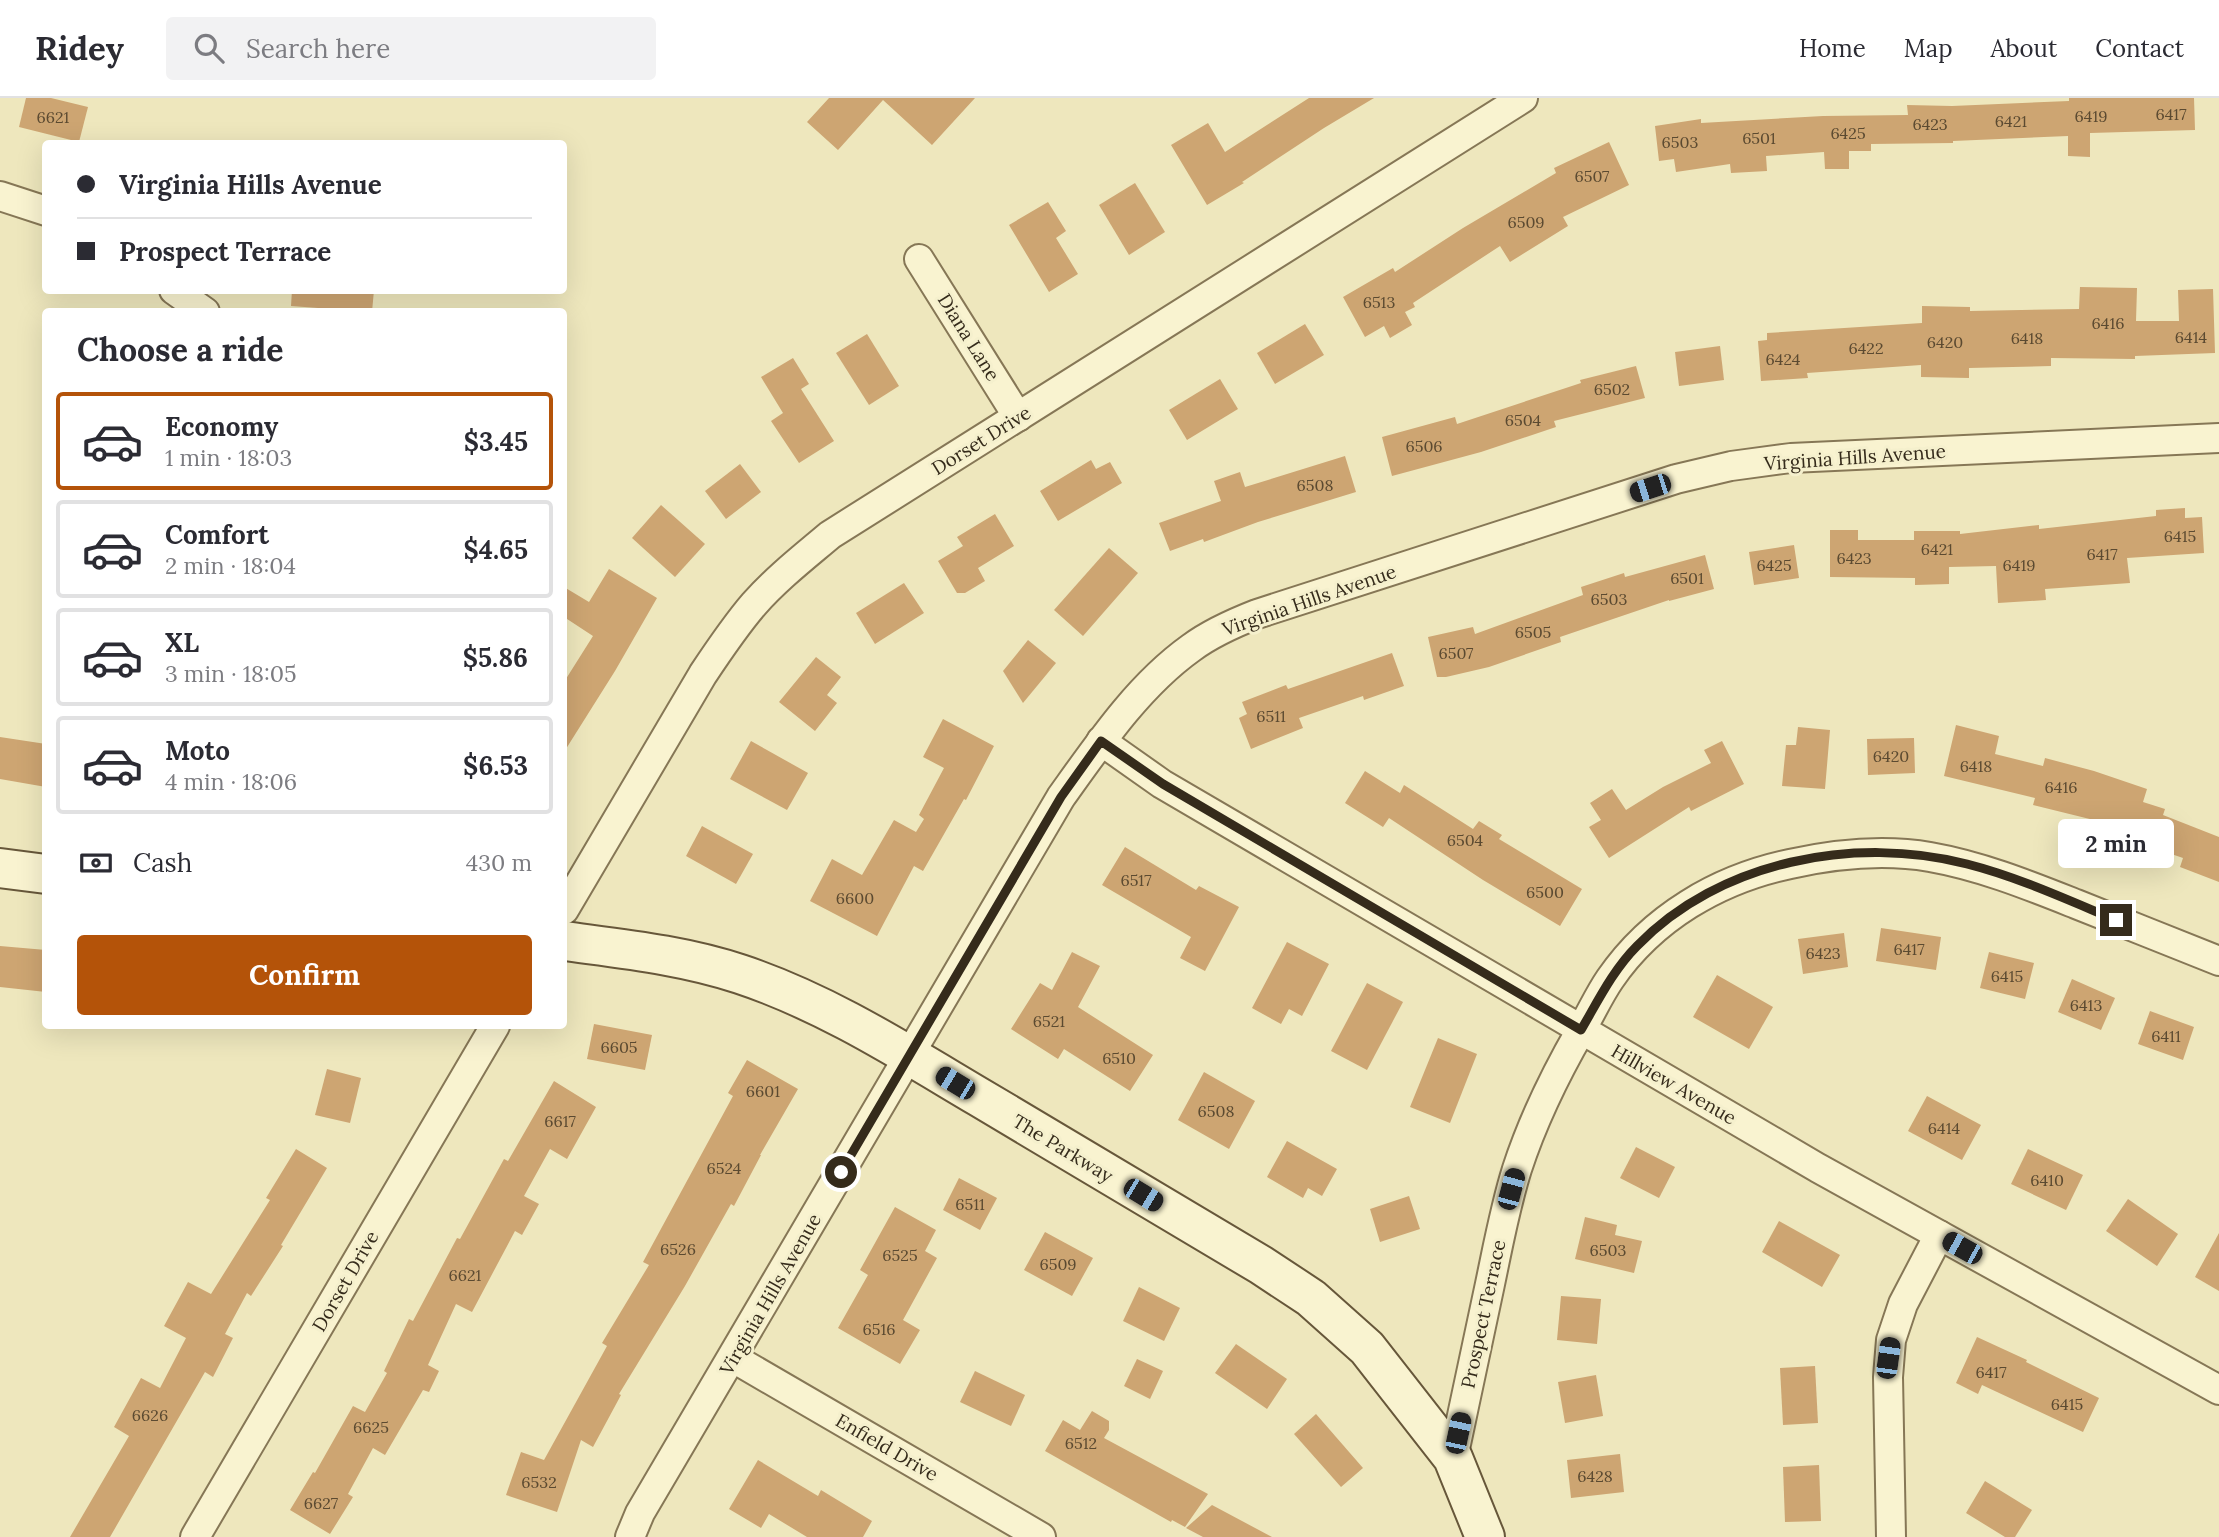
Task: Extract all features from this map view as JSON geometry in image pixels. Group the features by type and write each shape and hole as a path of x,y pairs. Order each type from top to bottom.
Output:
{"street":[{"name":"Dorset Drive","path":"567,905 726,639 755,603 792,567 830,535 1523,98"},
{"path":"0,196 42,210"},
{"name":"Diana Lane","path":"919,259 1018,416"},
{"path":"180,294 199,308"},
{"name":"Virginia Hills Avenue","path":"630,1537 640,1513 1061,797 1101,741 1159,674 1191,648 1231,625 1270,610 1676,479 1731,466 1791,458 2219,438"},
{"name":"Hillview Avenue","path":"1101,741 1163,784 1818,1168 2219,1390"},
{"name":"Prospect Terrace","path":"1453,1458 1501,1229 1517,1169 1553,1079 1610,979 1634,948 1687,904 1754,873 1781,865 1839,855 1871,853 1926,856 1968,864 2014,879 2219,961"},
{"path":"0,868 42,873"},
{"name":"The Parkway","path":"567,941 701,962 741,974 805,1000 908,1055 1261,1265 1311,1298 1367,1348 1453,1458 1485,1537"},
{"name":"Dorset Drive","path":"195,1537 493,1029"},
{"path":"1891,1537 1888,1377 1891,1340 1903,1304 1939,1235"},
{"name":"Enfield Drive","path":"733,1358 1041,1537"}],"building":[{"path":"26,98 51,98 88,107 80,140 19,127"},
{"path":"829,98 975,98 932,145 883,100 838,150 807,122"},
{"path":"1309,98 1374,98 1207,205 1171,145 1208,123 1225,152"},
{"path":"2069,98 2194,98 2195,130 2090,133 2090,157 2068,156 2068,136 1953,143 1871,144 1871,151 1849,151 1849,169 1825,169 1824,152 1766,156 1767,171 1731,173 1730,164 1676,172 1674,159 1659,161 1655,126 1701,119 1701,123 1823,116 1908,115 1907,105 1952,106 2069,101"},
{"path":"1609,142 1629,185 1563,217 1568,226 1510,262 1500,246 1413,303 1415,307 1405,312 1412,325 1390,338 1384,326 1365,337 1343,297 1393,268 1395,272 1556,173 1554,168"},
{"path":"1135,183 1165,232 1129,255 1099,205"},
{"path":"1048,202 1066,231 1056,238 1078,274 1049,292 1009,225"},
{"path":"2080,287 2137,288 2136,321 2179,321 2178,290 2213,289 2215,353 2135,356 2135,359 2051,358 2051,366 1969,368 1969,378 1921,377 1921,365 1807,373 1808,378 1761,381 1758,341 1767,340 1767,333 1922,323 1922,306 1970,307 1970,311 2079,309"},
{"path":"292,294 374,294 372,308 291,306"},
{"path":"1305,324 1324,355 1275,384 1257,353"},
{"path":"867,334 899,386 869,405 836,353"},
{"path":"1720,346 1724,380 1679,386 1675,352"},
{"path":"793,358 809,384 801,389 834,441 799,463 771,421 783,413 761,377"},
{"path":"1636,366 1645,398 1554,421 1556,427 1481,452 1392,476 1382,437 1455,417 1457,424 1581,383 1580,380"},
{"path":"1220,379 1238,409 1187,440 1169,410"},
{"path":"1345,456 1356,492 1170,551 1159,523 1221,501 1214,481 1240,472 1245,487"},
{"path":"1091,460 1096,469 1110,462 1122,483 1058,521 1040,491"},
{"path":"740,464 761,492 726,519 705,491"},
{"path":"661,505 705,544 675,577 632,538"},
{"path":"2185,508 2185,518 2202,517 2204,553 2127,558 2130,583 2045,589 2046,600 1998,603 1996,566 1949,567 1949,584 1915,585 1915,578 1830,577 1830,530 1858,530 1858,540 1914,540 1914,531 1960,531 1960,534 2039,525 2039,529 2156,516 2156,510"},
{"path":"995,514 1014,546 978,568 985,581 965,593 957,593 938,561 963,546 957,537"},
{"path":"1794,545 1799,578 1754,585 1749,552"},
{"path":"1109,548 1138,573 1083,636 1054,610"},
{"path":"1705,555 1714,589 1669,600 1560,637 1561,642 1489,667 1437,677 1428,637 1473,627 1475,634 1583,595 1581,587 1624,573 1625,577"},
{"path":"609,569 657,598 567,747 567,677 593,636 567,619 567,589 589,602"},
{"path":"904,583 924,613 875,644 856,613"},
{"path":"1028,640 1056,663 1023,703 1003,671"},
{"path":"1392,653 1404,686 1364,700 1363,696 1299,718 1303,728 1251,749 1239,718 1247,714 1242,702 1286,685 1288,689"},
{"path":"816,657 841,677 827,695 837,703 815,731 779,702"},
{"path":"943,719 994,746 966,800 964,799 923,871 914,866 877,936 810,901 832,859 862,875 894,820 916,832 924,819 919,815 944,768 923,757"},
{"path":"1956,725 1999,736 1995,754 2043,766 2045,758 2147,789 2143,802 2165,809 2163,815 2219,837 2219,882 2180,867 2183,858 2107,832 2110,824 2033,805 2035,798 1944,776"},
{"path":"1798,727 1830,730 1825,789 1782,786 1786,745 1796,745"},
{"path":"0,737 42,743 42,786 0,779"},
{"path":"1914,738 1915,773 1868,775 1867,739"},
{"path":"751,741 808,773 787,810 730,779"},
{"path":"1722,741 1744,784 1691,811 1689,807 1609,858 1589,827 1601,820 1590,803 1612,789 1626,810 1663,787 1711,763 1704,750"},
{"path":"1365,771 1400,793 1404,785 1473,829 1479,821 1502,835 1499,839 1582,889 1560,926 1483,880 1389,818 1383,827 1345,803"},
{"path":"702,826 753,854 736,884 686,856"},
{"path":"1125,847 1196,890 1199,886 1239,907 1205,971 1180,958 1191,937 1102,885"},
{"path":"1881,928 1941,937 1936,970 1876,961"},
{"path":"1844,933 1848,967 1803,974 1798,939"},
{"path":"1287,942 1329,964 1302,1016 1289,1009 1281,1024 1252,1008"},
{"path":"0,946 42,950 42,992 0,987"},
{"path":"1072,952 1100,966 1078,1007 1153,1055 1130,1091 1064,1049 1058,1059 1011,1029 1040,983 1052,990"},
{"path":"1989,952 2034,963 2025,999 1980,988"},
{"path":"1717,975 1773,1007 1749,1049 1693,1017"},
{"path":"2072,979 2115,998 2101,1030 2058,1012"},
{"path":"1367,983 1403,1002 1367,1070 1331,1051"},
{"path":"2150,1011 2194,1027 2183,1060 2138,1044"},
{"path":"594,1024 652,1035 645,1070 587,1059"},
{"path":"1438,1038 1477,1054 1450,1123 1410,1107"},
{"path":"747,1060 798,1089 734,1206 731,1204 619,1394 621,1395 593,1447 581,1440 557,1512 506,1495 521,1452 544,1460 607,1346 602,1343 649,1265 643,1262 733,1096 728,1093"},
{"path":"327,1069 361,1078 350,1123 315,1115"},
{"path":"1204,1072 1255,1101 1229,1149 1178,1120"},
{"path":"554,1081 596,1107 567,1159 550,1149 524,1196 539,1204 522,1235 515,1231 472,1312 456,1304 428,1365 439,1371 429,1392 423,1390 385,1455 373,1448 348,1494 353,1497 330,1534 290,1510 313,1472 315,1473 353,1406 365,1412 387,1373 384,1371 409,1319 413,1321 457,1238 460,1239 504,1159 508,1161"},
{"path":"1927,1096 1981,1125 1962,1160 1908,1131"},
{"path":"1287,1141 1337,1169 1322,1196 1308,1188 1303,1198 1267,1177"},
{"path":"1636,1147 1675,1167 1659,1198 1620,1178"},
{"path":"296,1149 327,1168 251,1296 247,1293 225,1334 233,1338 213,1377 205,1372 110,1537 70,1537 129,1436 114,1427 141,1378 160,1388 186,1338 164,1326 188,1282 211,1294 270,1200 266,1198"},
{"path":"2028,1149 2083,1175 2066,1210 2011,1184"},
{"path":"959,1178 997,1198 980,1230 943,1210"},
{"path":"1409,1196 1420,1229 1380,1242 1370,1209"},
{"path":"2128,1199 2178,1234 2157,1266 2106,1231"},
{"path":"895,1207 936,1230 925,1251 937,1258 903,1320 920,1330 900,1364 838,1328 868,1275 860,1270"},
{"path":"1585,1217 1617,1225 1615,1235 1642,1241 1634,1273 1575,1259"},
{"path":"1779,1221 1840,1255 1822,1287 1762,1252"},
{"path":"1045,1232 1093,1258 1072,1296 1024,1270"},
{"path":"2219,1233 2219,1291 2195,1277"},
{"path":"1139,1287 1180,1308 1164,1341 1123,1321"},
{"path":"1561,1296 1601,1299 1597,1344 1557,1340"},
{"path":"1977,1337 2099,1398 2083,1432 1982,1385 1978,1394 1956,1383"},
{"path":"1236,1344 1287,1379 1267,1409 1215,1373"},
{"path":"1137,1359 1163,1371 1150,1399 1124,1386"},
{"path":"1815,1366 1818,1423 1783,1425 1780,1368"},
{"path":"975,1371 1025,1395 1011,1426 960,1402"},
{"path":"1596,1375 1603,1416 1565,1423 1558,1382"},
{"path":"1092,1411 1109,1421 1109,1430 1104,1438 1208,1494 1185,1527 1172,1520 1171,1522 1045,1451 1063,1420 1080,1430"},
{"path":"1316,1414 1363,1468 1341,1487 1294,1434"},
{"path":"1620,1454 1624,1492 1571,1498 1567,1460"},
{"path":"758,1460 818,1496 821,1490 872,1521 863,1537 807,1537 769,1514 761,1528 729,1509"},
{"path":"1819,1465 1821,1521 1785,1522 1783,1467"},
{"path":"1985,1481 2032,1510 2015,1537 2005,1537 1966,1513"},
{"path":"1212,1505 1272,1537 1203,1537 1186,1528"}],"route":[{"path":"841,1172 1061,797 1101,741 1163,784 1581,1030 1610,979 1634,948 1654,929 1687,904 1711,891 1781,865 1839,855 1871,853 1926,856 1968,864 2014,879 2116,920"}]}
